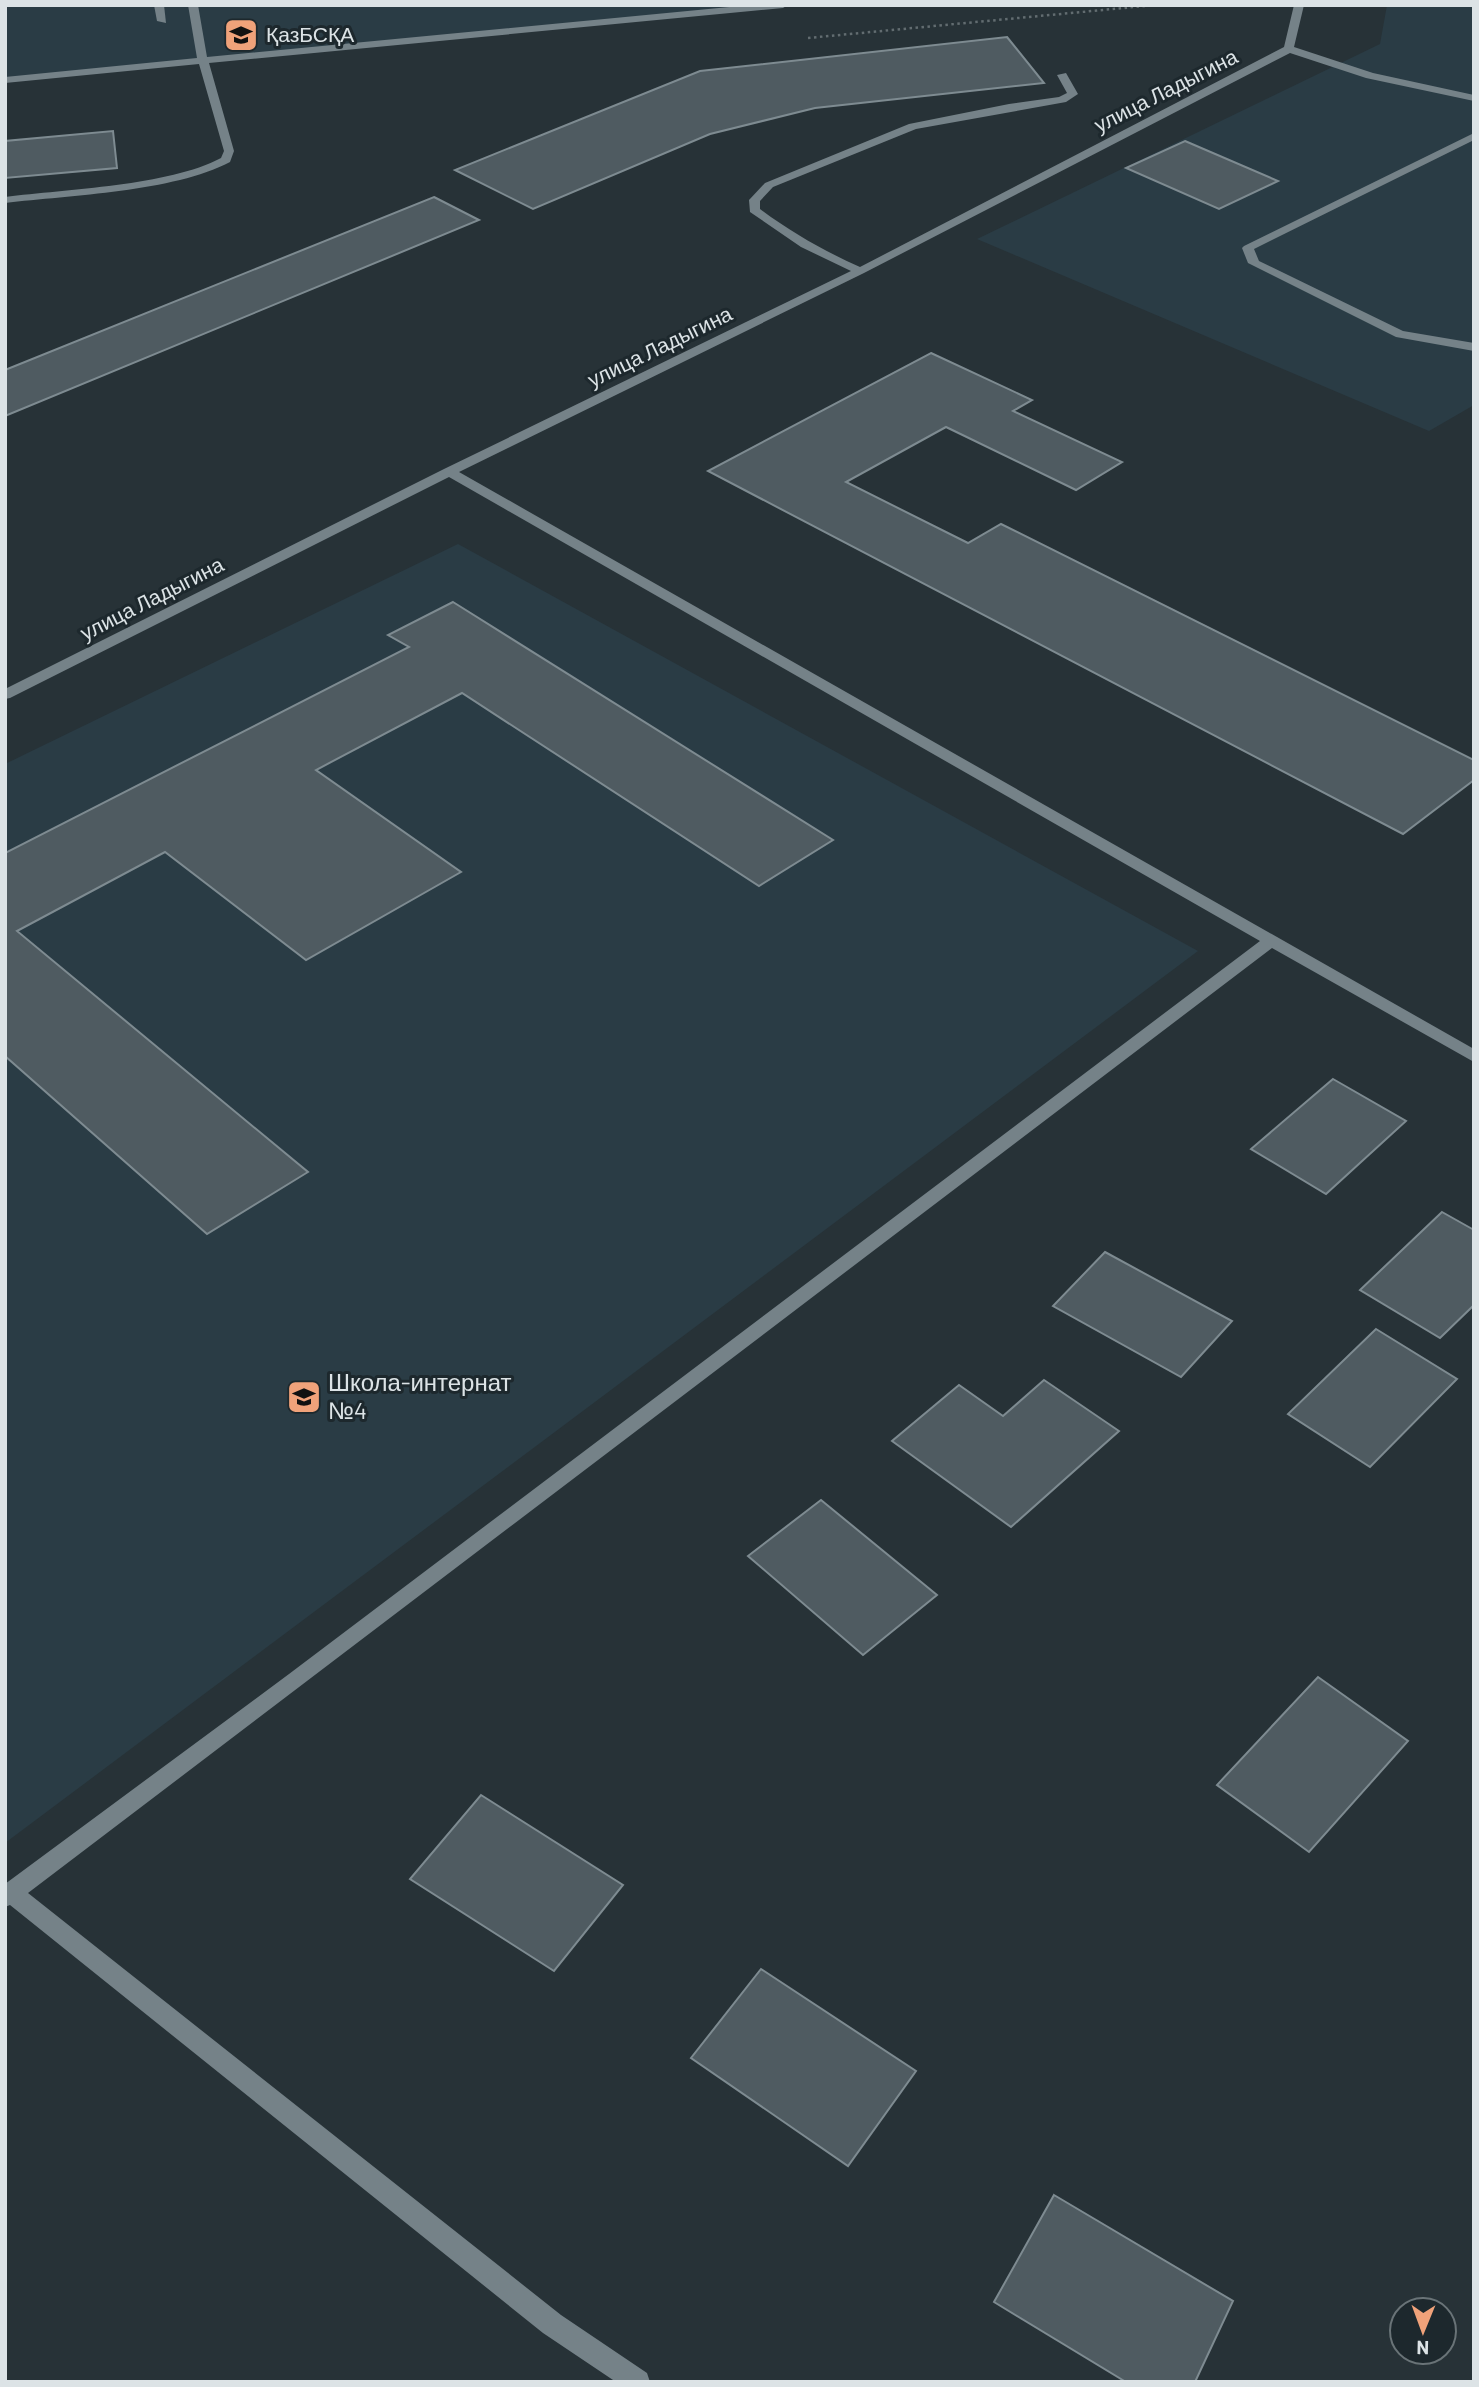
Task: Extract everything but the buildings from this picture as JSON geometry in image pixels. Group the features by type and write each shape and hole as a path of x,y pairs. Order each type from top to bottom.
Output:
{"street":[{"path":"159,5 162,21"},
{"path":"5,200 160,181 207,170 226,160 229,151 202,61 193,5"},
{"path":"5,80 783,5"},
{"path":"1299,5 1289,49 1370,76 1474,98"},
{"name":"улица Ладыгина","path":"5,695 449,472 860,271 1289,49"},
{"path":"860,271 808,248 776,227 754,210 755,200 769,185 913,126 1009,107 1062,100 1073,94 1062,75"},
{"path":"1474,136 1248,248 1254,263 1400,334 1474,347"},
{"path":"449,472 1474,1056"},
{"path":"638,2382 552,2324 8,1894 296,1680 1271,941"}],"shaded area":[{"name":"ҚазБСҚА","path":"5,5 783,5 5,80"},
{"path":"1387,5 1474,5 1474,405 1429,431 977,239 1380,44"},
{"name":"Школа-интернат №4","path":"458,544 1198,951 5,1843 5,764"}],"place":[{"name":"ҚазБСҚА","path":"241,35"},
{"name":"Школа-интернат №4","path":"304,1397"}]}
